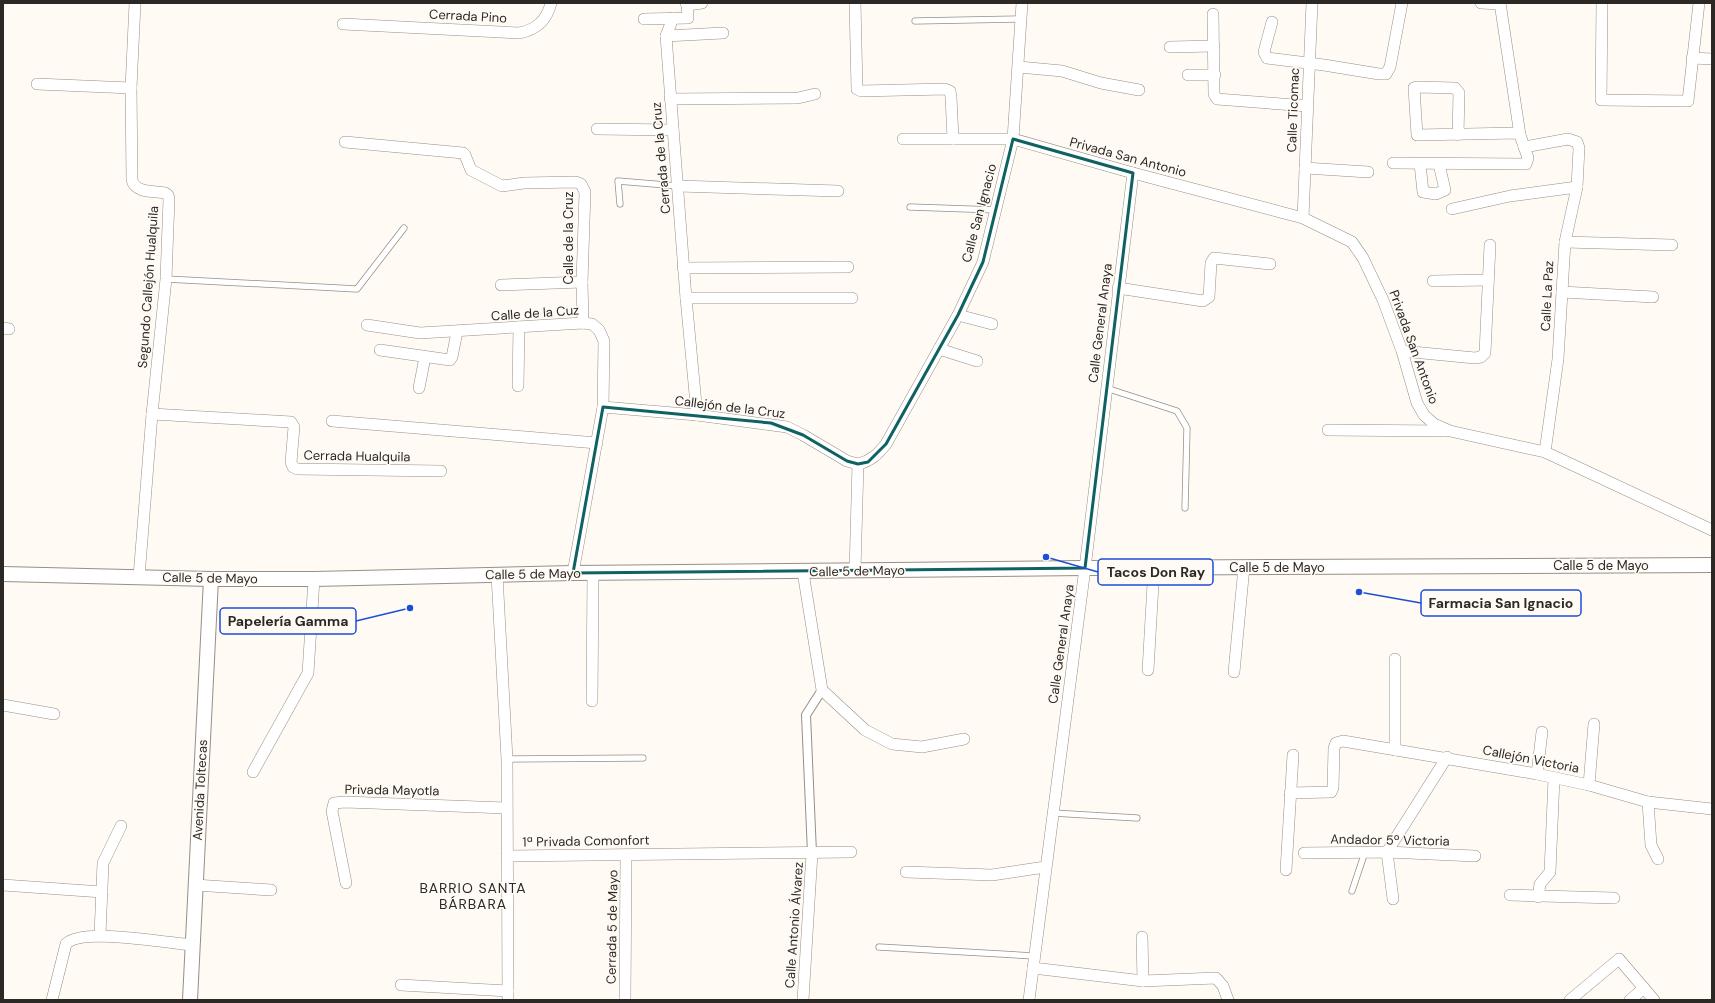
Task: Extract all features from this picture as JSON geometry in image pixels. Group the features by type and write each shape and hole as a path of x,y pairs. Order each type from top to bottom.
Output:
{"street":[{"name":"Segundo Callejón Hualquila","path":"135,3 131,88 133,185 138,189 165,193 168,195 169,199 166,279 152,414 139,577"},
{"name":"Cerrada Pino","path":"343,24 520,33 530,31 539,25 549,12 551,3"},
{"path":"644,19 688,18 686,4 702,3"},
{"path":"855,3 857,89 861,91 945,89 950,91 952,97 954,139"},
{"name":"Calle San Ignacio","path":"858,464 868,462 877,455 886,444 958,315 983,262 997,210 1012,139 1022,3"},
{"name":"Calle Ticomac","path":"1302,218 1312,3"},
{"path":"1272,22 1265,56 1267,58 1386,74 1390,67 1402,3"},
{"path":"1393,163 1526,164 1528,158 1520,135 1500,4 1481,3"},
{"path":"1602,3 1601,100 1688,101 1699,3"},
{"path":"1213,14 1215,75 1214,94 1216,99 1307,106"},
{"name":"Cerrada de la Cruz","path":"673,18 666,36 683,268 697,415"},
{"path":"666,36 723,33"},
{"path":"1170,48 1214,46"},
{"path":"1692,58 1712,59"},
{"path":"1018,67 1062,71 1101,83 1139,90"},
{"path":"1188,75 1215,75"},
{"path":"37,84 131,88"},
{"path":"1458,135 1458,93 1455,88 1417,87 1413,91 1417,135 1458,135 1515,133 1520,135"},
{"path":"670,99 798,98 815,94"},
{"path":"597,129 673,130"},
{"name":"Privada San Antonio","path":"903,139 1012,139 1302,218 1352,242 1363,258 1383,300 1402,351 1417,403 1424,415 1434,424 1450,431 1545,452 1712,530"},
{"name":"Calle La Paz","path":"1524,147 1568,139 1577,142 1579,148 1577,187 1564,242 1558,358 1545,452"},
{"name":"Calle de la Cruz","path":"345,142 463,153 467,158 471,170 502,186 524,183 576,182 581,184 584,192 582,282 583,323"},
{"path":"1420,164 1423,192 1436,194 1445,190 1439,164"},
{"path":"1305,168 1368,172"},
{"name":"Calle General Anaya","path":"1029,1000 1052,813 1085,568 1133,173"},
{"path":"678,186 838,191"},
{"path":"1452,208 1510,196 1577,187"},
{"path":"1564,242 1672,245"},
{"path":"1402,351 1475,358 1481,357 1485,353 1490,245"},
{"path":"1118,288 1203,302 1208,297 1211,263 1214,258 1270,264"},
{"path":"683,268 848,267"},
{"path":"1433,282 1488,280"},
{"path":"501,285 582,282"},
{"path":"1562,292 1653,297"},
{"path":"686,298 852,298"},
{"path":"958,315 992,324"},
{"name":"Calle de la Cuz","path":"367,325 420,333 456,332 583,323 592,324 599,330 604,341 603,407 573,574"},
{"path":"518,327 518,386"},
{"path":"380,350 450,360 452,357 456,332"},
{"path":"939,349 977,361"},
{"path":"419,388 425,356"},
{"name":"Callejón de la Cruz","path":"603,407 771,423 787,427 803,434 847,461 858,464"},
{"name":"Cerrada Hualquila","path":"152,414 291,422 294,427 291,462 293,467 297,469 441,471"},
{"path":"332,421 597,443"},
{"path":"1328,430 1450,431"},
{"path":"855,571 858,464"},
{"name":"Calle 5 de Mayo","path":"3,574 211,579 314,579 593,573 803,572 1154,567 1712,565"},
{"path":"1148,670 1154,567"},
{"path":"1234,672 1244,567"},
{"path":"803,572 822,690 865,730 892,744 922,748 964,739"},
{"path":"592,700 593,573"},
{"name":"1ª Privada Comonfort","path":"497,575 507,758 507,856 851,852"},
{"name":"Avenida Toltecas","path":"190,1000 211,579"},
{"path":"253,772 308,673 314,579"},
{"path":"1395,658 1395,750"},
{"path":"812,853 806,715 822,690"},
{"path":"3,705 54,714"},
{"path":"1589,785 1594,724"},
{"path":"1537,774 1542,732"},
{"name":"Callejón Victoria","path":"1290,793 1331,792 1333,788 1334,748 1336,743 1343,741 1446,757 1537,774 1589,785 1648,802 1712,809"},
{"path":"1286,870 1293,756"},
{"path":"1393,899 1388,852 1446,757"},
{"path":"1538,897 1540,884 1550,872 1554,778"},
{"name":"Privada Mayotla","path":"346,883 332,811 334,804 345,802 506,808"},
{"path":"1648,802 1651,845 1658,859"},
{"path":"100,935 103,863 121,826"},
{"name":"Andador 5º Victoria","path":"1304,853 1388,852 1475,856"},
{"name":"Calle Antonio Álvarez","path":"803,1000 812,853"},
{"name":"Cerrada 5 de Mayo","path":"625,1000 626,855"},
{"path":"401,985 508,996 507,856"},
{"path":"906,872 992,875 1045,867"},
{"path":"3,885 102,892"},
{"path":"195,885 271,890"},
{"path":"1510,895 1614,898"},
{"path":"52,1000 66,944 70,940 100,935 192,945"},
{"path":"1142,937 1143,981"},
{"path":"1570,1000 1619,959 1654,1000"},
{"path":"1033,968 1143,981 1216,978 1223,986 1228,1000"},
{"path":"1630,1000 1644,988"}],"lane":[{"path":"915,21 1021,19"},
{"path":"620,204 618,181 678,186"},
{"path":"910,208 997,210"},
{"path":"166,279 357,289 404,228"},
{"path":"1106,388 1177,411 1187,428 1185,508"},
{"path":"507,758 643,758"},
{"path":"1052,813 1137,818"},
{"path":"1352,891 1365,852"},
{"path":"880,947 1035,956"}],"highlighted area":[{"path":"1013,139 1133,173 1085,568 573,573 603,407 771,423 803,435 847,461 858,464 868,462 886,444 958,315 983,262"}],"place":[{"name":"Tacos Don Ray","path":"1046,557"},
{"name":"Farmacia San Ignacio","path":"1359,592"},
{"name":"Papelería Gamma","path":"410,608"}],"district":[{"name":"BARRIO SANTA BÁRBARA","path":"473,896"}]}
